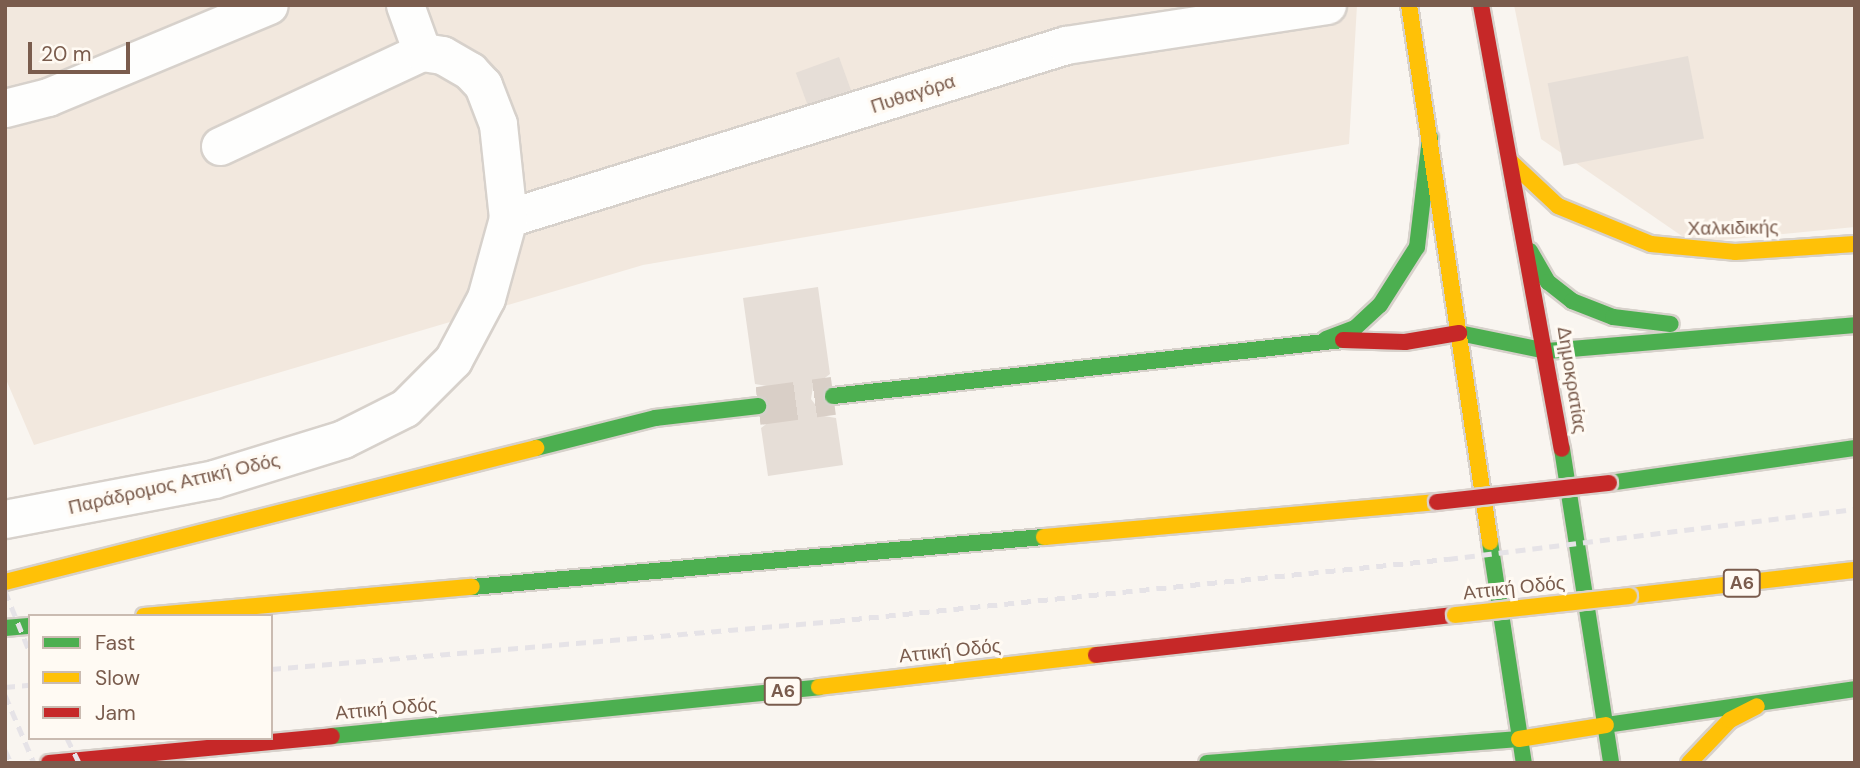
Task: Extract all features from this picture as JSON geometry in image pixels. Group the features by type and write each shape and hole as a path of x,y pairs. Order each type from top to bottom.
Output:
{"main road":[{"path":"1409,5 1524,763"},
{"name":"Δημοκρατίας","path":"1482,5 1530,251 1611,763"},
{"path":"1324,340 1355,328 1380,304 1417,247 1430,138"},
{"name":"Χαλκιδικής","path":"1511,162 1558,206 1651,244 1735,252 1855,244"},
{"path":"1530,251 1561,293 1613,317 1742,332"},
{"path":"833,396 1324,340 1405,342 1459,333 1547,351 1742,332 1855,325"},
{"path":"5,582 656,418 758,406"},
{"path":"167,614 1437,502 1609,483 1855,448"},
{"name":"Αττική Οδός","path":"49,763 709,699 1855,570"},
{"path":"5,628 28,626"},
{"path":"1207,763 1519,739 1768,699 1855,689"},
{"path":"1689,763 1730,720 1768,699"},
{"path":"1375,750 1444,763"},
{"path":"110,757 160,763"}],"street":[{"path":"5,108 48,97 269,5"},
{"path":"220,146 422,52 405,5"},
{"name":"Πυθαγόρα","path":"508,218 1066,45 1327,5"},
{"name":"Παράδρομος Αττική Οδός","path":"5,519 145,495 277,462 405,408 430,387 472,332 499,261 508,218 498,124 484,85 457,61 422,52"}],"shaded area":[{"path":"5,5 1357,5 1349,144 643,265 34,445 5,377"},
{"path":"1514,5 1855,5 1855,227 1692,243 1541,139"}],"building":[{"path":"1688,56 1704,138 1564,166 1548,83"},
{"path":"839,57 851,90 808,106 796,73"},
{"path":"818,287 830,374 813,387 811,399 824,416 836,418 843,465 768,476 761,428 778,415 780,403 767,386 755,384 743,298"}],"tunnel":[{"path":"758,406 833,396"}],"railway":[{"path":"273,669 835,621 1448,559 1855,509"},
{"path":"5,591 28,648"},
{"path":"5,687 28,685"},
{"path":"5,695 34,763"},
{"path":"68,740 79,763"},
{"path":"5,750 11,763"}],"traffic: fast":[{"path":"1326,339 1355,328 1380,305 1417,247 1430,138"},
{"path":"1530,251 1548,282 1572,301 1613,317 1671,324"},
{"path":"1547,351 1855,325"},
{"path":"1459,333 1547,351"},
{"path":"833,396 1343,340"},
{"path":"536,448 655,418 758,406"},
{"path":"1609,483 1855,448"},
{"path":"1562,449 1611,763"},
{"path":"472,587 1044,537"},
{"path":"1490,542 1524,763"},
{"path":"5,628 28,626"},
{"path":"332,736 819,687"},
{"path":"1606,725 1855,689"},
{"path":"1207,763 1519,739"}],"traffic: slow":[{"path":"1409,5 1490,542"},
{"path":"1511,162 1558,206 1651,244 1735,252 1855,244"},
{"path":"5,582 536,448"},
{"path":"1044,537 1437,502"},
{"path":"1629,596 1855,570"},
{"path":"167,614 472,587"},
{"path":"1455,615 1629,596"},
{"path":"819,687 1096,655"},
{"path":"1689,763 1730,720 1757,706"},
{"path":"1519,739 1606,725"}],"traffic: jam":[{"path":"1481,5 1562,449"},
{"path":"1343,340 1405,342 1459,333"},
{"path":"1437,502 1609,483"},
{"path":"1096,655 1455,615"},
{"path":"49,763 332,736"}]}
